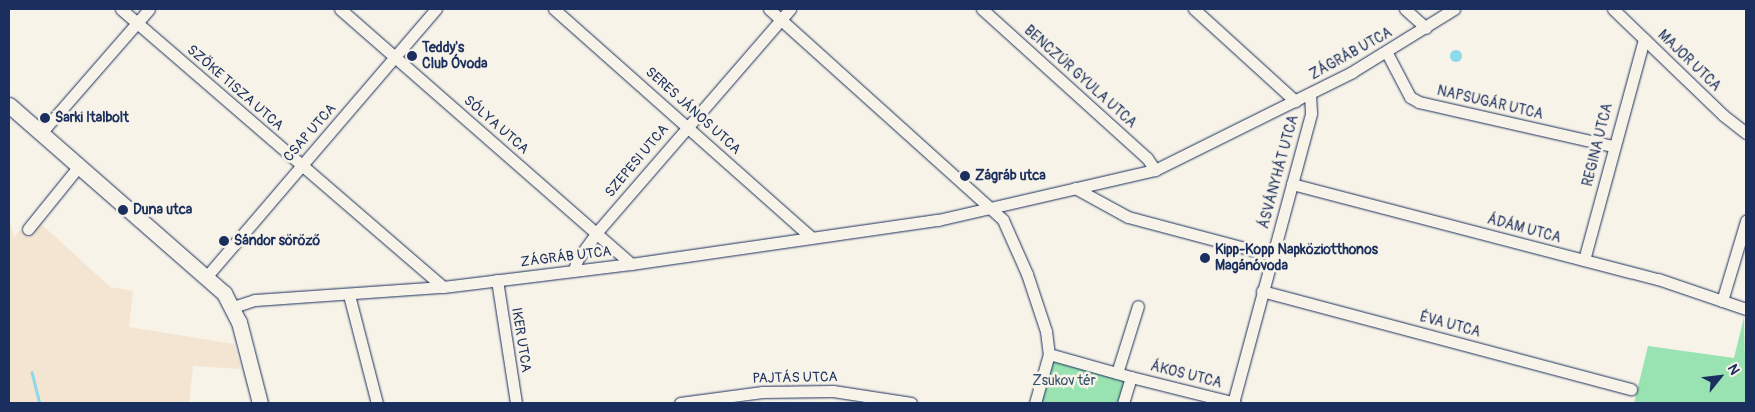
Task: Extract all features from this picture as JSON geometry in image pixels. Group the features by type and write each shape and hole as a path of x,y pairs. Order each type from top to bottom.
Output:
{"main road":[{"path":"9,105 207,276 224,293 233,307 260,403"}],"street":[{"name":"SZŐKE TISZA UTCA","path":"121,9 443,287"},
{"path":"41,133 149,9"},
{"name":"SÓLYA UTCA","path":"340,9 597,232 631,264"},
{"name":"CSAP UTCA","path":"207,276 436,9"},
{"name":"SERES JÁNOS UTCA","path":"554,9 811,237"},
{"path":"769,9 992,208 1003,220 1030,281 1046,331 1049,354 1035,403"},
{"name":"SZEPESI UTCA","path":"574,270 597,232 687,125 790,9"},
{"name":"BENCZÚR GYULA UTCA","path":"982,9 1147,158 1155,170"},
{"path":"1194,9 1295,101"},
{"path":"1406,9 1426,28"},
{"name":"ZÁGRÁB UTCA","path":"233,307 255,300 443,287 631,264 938,220 1155,170 1310,94 1387,53 1454,9"},
{"name":"MAJOR UTCA","path":"1613,9 1723,115 1746,133"},
{"name":"REGINA UTCA","path":"1584,260 1613,146 1644,39"},
{"name":"NAPSUGÁR UTCA","path":"1387,53 1410,97 1420,102 1613,146"},
{"name":"ÁSVÁNYHÁT UTCA","path":"1234,403 1271,255 1311,113 1310,94"},
{"path":"28,229 79,166"},
{"name":"ÁDÁM UTCA","path":"1292,184 1658,279 1746,309"},
{"path":"1075,188 1128,217 1271,255"},
{"path":"1722,301 1746,221"},
{"name":"IKER UTCA","path":"497,280 516,403"},
{"name":"ÉVA UTCA","path":"1262,291 1631,388"},
{"path":"349,295 377,403"},
{"path":"1117,373 1138,306"},
{"path":"1049,354 1131,376 1124,403"},
{"name":"ÁKOS UTCA","path":"1131,376 1234,403"},
{"name":"PAJTÁS UTCA","path":"680,403 762,392 833,391 911,403"}],"shaded area":[{"path":"9,219 14,237 20,230 27,236 39,222 110,287 133,291 129,327 234,344 241,369 193,366 189,403 9,403"}],"green space":[{"path":"1744,317 1746,403 1634,403 1648,346 1734,358"},
{"name":"Zsukov tér","path":"1049,354 1131,377 1123,403 1035,403"}],"water":[{"path":"1454,50 1458,50 1462,56 1458,62 1454,62 1450,58 1450,54"}],"waterway":[{"path":"32,372 40,403"}],"place":[{"name":"Teddy's Club Óvoda","path":"412,56"},
{"name":"Sarki Italbolt","path":"45,118"},
{"name":"Zágráb utca","path":"965,176"},
{"name":"Duna utca","path":"123,210"},
{"name":"Sándor söröző","path":"224,241"},
{"name":"Kipp-Kopp Napköziotthonos Magánóvoda","path":"1205,258"}]}
